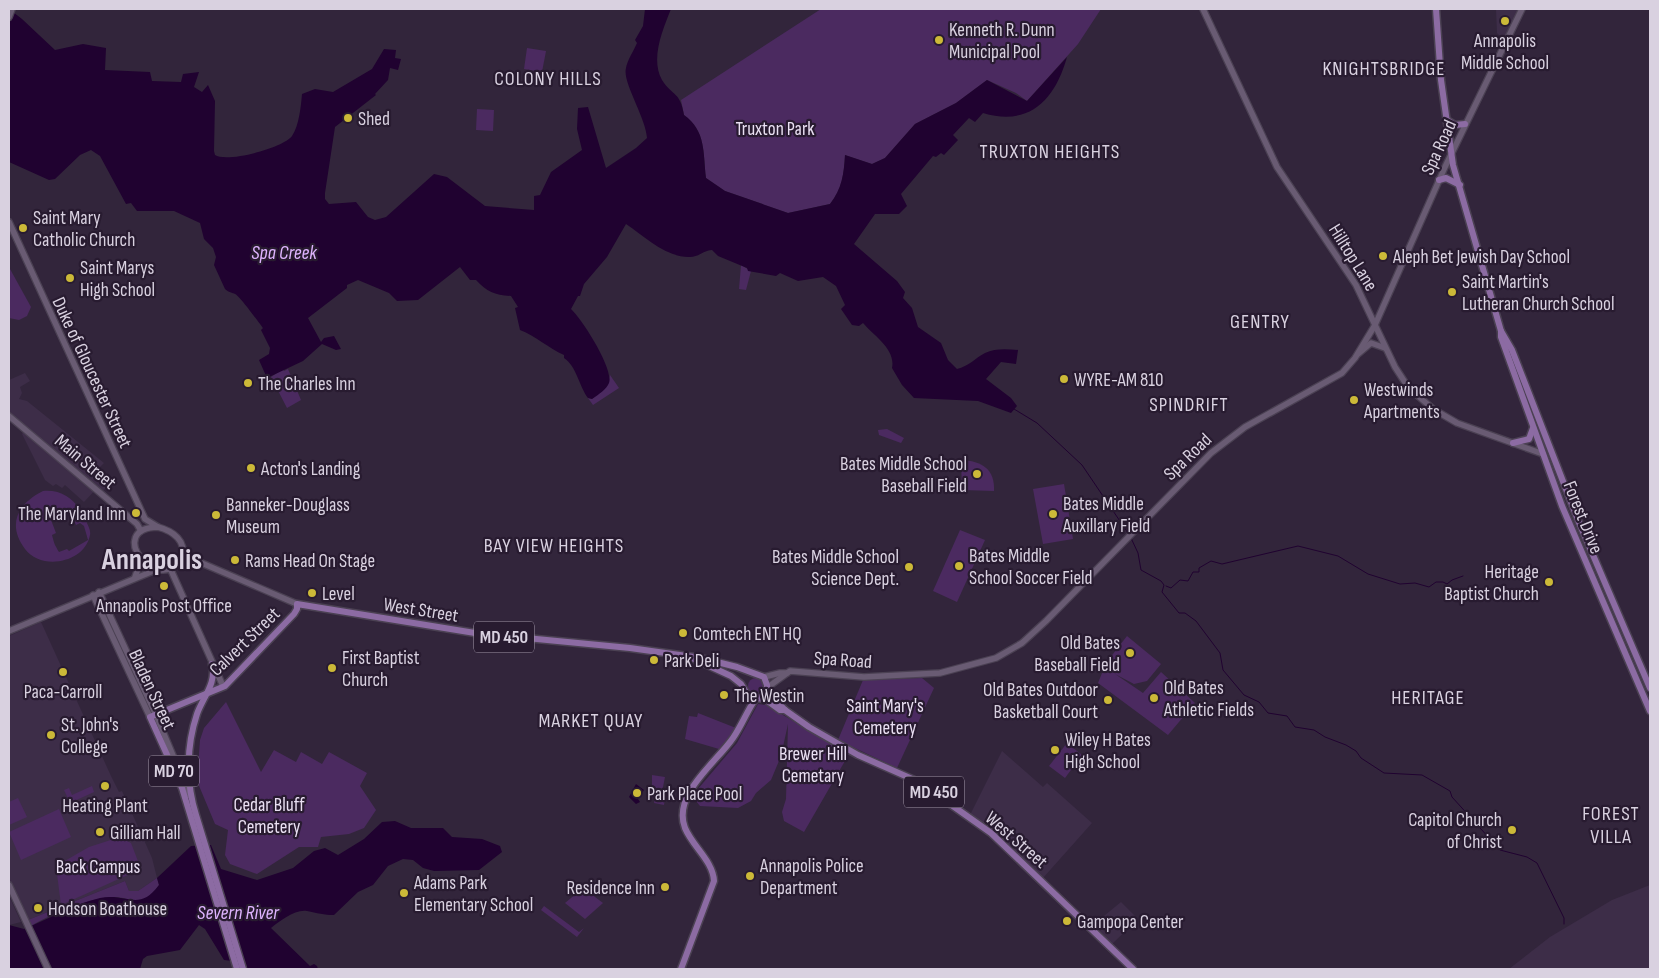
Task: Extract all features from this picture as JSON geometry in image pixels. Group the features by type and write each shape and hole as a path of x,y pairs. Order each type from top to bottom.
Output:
{"main road":[{"path":"9,17 12,9"},
{"name":"Hilltop Lane","path":"1203,9 1277,167 1346,269 1385,348 1408,387 1433,410 1457,423 1543,454"},
{"name":"Forest Drive","path":"1436,9 1438,59 1451,154 1501,331 1512,350 1584,535 1650,688"},
{"name":"Spa Road","path":"767,689 790,671 864,678 922,676 988,661 1022,643 1047,620 1210,452 1229,438 1342,373 1356,356 1375,325 1451,154 1522,9"},
{"path":"1447,120 1456,125 1465,124"},
{"path":"1439,180 1446,178 1460,185"},
{"name":"Duke of Gloucester Street","path":"9,222 144,518 158,527"},
{"name":"Forest Drive","path":"1501,331 1501,337 1562,506 1650,711"},
{"path":"1356,356 1366,350 1371,343 1385,348"},
{"name":"Main Street","path":"9,416 137,524 141,531"},
{"path":"1513,443 1529,439 1533,426"},
{"path":"1543,454 1554,459"},
{"path":"9,630 135,577 158,569 170,568 179,563 183,555 182,545 178,537 170,531 158,527 141,531 134,545 139,566 135,577"},
{"name":"West Street","path":"183,555 297,604 475,633 630,648 694,659 731,676 744,691"},
{"path":"138,557 158,569"},
{"path":"170,568 223,686"},
{"name":"Bladen Street","path":"99,592 194,808"},
{"name":"Bladen Street","path":"92,595 153,716 196,825"},
{"name":"Calvert Street","path":"153,716 206,695 223,686 294,614 298,609 297,604"},
{"name":"West Street","path":"694,659 701,658 756,674"},
{"path":"194,808 190,784 189,752 195,722 214,676 212,664"},
{"name":"Spa Road","path":"764,677 780,672 787,673"},
{"path":"746,715 745,679 756,674"},
{"name":"MD 450","path":"756,674 764,677 767,689"},
{"path":"681,969 714,881 712,869 685,828 683,817 684,803 690,792 734,738 746,715 767,689"},
{"name":"West Street","path":"767,689 785,710"},
{"name":"MD 450","path":"744,691 758,698"},
{"name":"West Street","path":"758,698 785,710 851,752 919,782 991,833 1133,969"},
{"name":"MD 70","path":"194,808 196,825 237,969"},
{"name":"MD 70","path":"196,825 243,969"},
{"path":"9,885 48,969"}],"shaded area":[{"name":"Annapolis Middle School","path":"1496,9 1521,9 1506,37 1501,37 1497,33"},
{"path":"25,373 30,381 20,387 22,393 19,399 27,401 104,463 100,467 112,481 102,492 97,488 84,502 65,485 62,488 56,484 53,486 45,480 22,434 26,429 9,414 9,380"},
{"name":"St. John's College","path":"41,622 111,776 119,792 122,791 152,858 157,878 138,891 129,891 125,881 28,920 9,878 9,636"},
{"path":"1002,751 1043,787 1047,783 1092,823 1043,878 970,815"},
{"path":"1650,885 1650,969 1509,969 1550,937 1612,900"},
{"path":"9,896 21,922 9,925"},
{"path":"1121,902 1138,919 1112,944 1093,925"}],"green space":[{"name":"Truxton Park","path":"821,9 1101,9 1078,44 1027,101 1016,93 987,80 956,103 915,124 885,158 872,164 845,155 842,181 830,204 788,213 725,191 706,178 704,151 700,135 691,121 684,115 681,100"},
{"path":"527,48 546,51 542,72 524,69"},
{"path":"477,109 494,110 493,131 476,130"},
{"path":"741,265 751,271 746,290 739,289"},
{"path":"10,269 31,307 27,316 19,320 9,318"},
{"path":"283,369 284,371 288,369 301,400 287,408 271,377"},
{"path":"610,375 619,388 593,405 588,398 592,399 609,381"},
{"path":"887,429 904,438 901,443 879,435 878,430"},
{"name":"Bates Middle School Baseball Field","path":"961,460 975,462 986,468 992,477 994,491 962,490"},
{"name":"Bates Middle Auxillary Field","path":"1064,484 1073,539 1043,544 1033,489"},
{"path":"43,491 57,492 69,498 79,508 90,530 90,535 86,545 80,552 71,558 51,562 32,556 25,549 17,532 16,524 21,509 34,496","holes":["70,512 76,525 80,523 84,526 88,540 69,551 67,549 59,552 52,535 56,533 51,520"]},
{"name":"Bates Middle School Soccer Field","path":"960,530 985,540 957,602 933,591"},
{"name":"Old Bates Athletic Fields","path":"1127,636 1161,664 1147,681 1134,684 1115,674 1143,693 1161,672 1195,703 1168,735 1098,683 1106,663"},
{"path":"756,678 764,686 756,694 748,686"},
{"name":"Saint Mary's Cemetery","path":"922,678 934,688 897,768 838,740 863,680"},
{"name":"Cedar Bluff Cemetery","path":"226,702 261,772 274,750 296,762 301,752 322,764 329,752 367,773 360,786 376,810 364,828 349,834 321,837 318,847 299,847 257,874 230,864 225,855 228,830 215,824 197,781 200,740 204,728"},
{"name":"Brewer Hill Cemetary","path":"758,704 766,705 849,754 804,832 784,821 782,812 786,799 788,724 781,756 771,780 756,793 751,801 738,808 700,806 692,796 737,743"},
{"path":"698,713 736,728 719,749 685,739 689,716 697,717"},
{"path":"1067,743 1082,755 1065,778 1049,766"},
{"path":"652,775 665,777 661,797 665,798 664,805 654,803 655,798 652,797"},
{"path":"92,786 94,792 70,803 64,790 69,788 72,795"},
{"path":"18,798 27,817 9,825 9,802"},
{"path":"59,809 71,837 21,860 9,832"},
{"name":"Back Campus","path":"120,837 131,843 141,869 61,905 56,866 89,847"},
{"path":"157,878 159,885 152,895 145,900 139,901 118,897 106,898 72,907 31,926 28,920 125,881 129,891 138,891"},
{"path":"583,888 603,903 585,919 565,903"},
{"path":"544,906 579,932 584,928 577,937 541,910"}],"water":[{"name":"Spa Creek","path":"9,9 55,50 83,44 106,48 105,70 150,72 152,81 181,82 183,74 199,72 194,87 202,92 208,85 215,101 214,151 215,155 221,157 255,153 287,141 292,136 296,127 302,94 315,89 333,92 372,69 384,49 396,50 395,58 401,59 398,70 390,68 388,80 376,95 335,127 325,193 325,199 329,204 356,202 368,217 375,220 386,217 434,174 447,177 485,206 534,210 534,196 540,195 551,172 582,150 577,129 578,108 588,107 606,168 636,148 647,138 646,130 627,82 626,68 637,43 635,40 643,26 645,9 671,9 659,44 657,63 662,80 678,98 684,115 691,121 700,135 704,151 706,178 725,191 788,213 830,204 842,181 845,155 872,164 885,158 915,124 956,103 987,80 1027,101 1067,57 1055,86 1038,106 1027,113 1014,116 999,116 983,113 975,122 969,118 953,135 958,140 944,155 941,153 936,157 933,156 901,194 907,206 899,214 875,214 854,244 897,281 905,292 903,298 912,308 918,327 941,343 948,360 957,369 989,351 1001,349 1018,350 1016,364 1001,362 986,379 1011,398 1017,406 1011,413 978,401 914,398 902,385 892,368 891,355 883,343 863,323 859,326 852,325 841,309 845,305 836,286 823,277 798,281 780,273 776,276 748,271 747,268 718,256 712,250 693,257 673,254 656,246 626,224 607,257 584,284 580,296 578,296 571,309 596,344 607,367 609,383 602,392 592,399 588,398 575,371 564,358 564,355 520,330 515,308 518,307 511,296 496,294 476,280 470,280 460,267 418,300 397,301 389,293 358,280 347,285 347,288 308,318 321,342 324,338 334,336 341,349 336,350 322,344 303,361 267,378 259,360 269,354 270,348 261,330 263,328 245,304 235,294 225,289 214,265 216,257 213,248 204,239 200,223 174,211 137,211 131,203 126,204 100,156 91,150 80,155 55,179 49,180 9,162"},
{"name":"Park Place Pool","path":"636,784 644,790 638,799 640,802 636,804 629,797"},
{"name":"Severn River","path":"395,821 411,828 443,828 452,837 482,839 500,846 502,852 479,870 434,871 423,868 413,860 403,859 388,866 373,885 358,892 334,915 302,911 288,916 271,928 310,966 314,964 318,969 249,969 232,961 224,960 205,929 199,925 180,950 147,956 143,959 140,969 9,969 9,925 24,929 71,908 100,898 110,897 139,900 145,898 159,885 157,878 191,846 211,845 221,869 257,880 293,868 314,851 325,848 338,855 364,839 382,822"}],"waterway":[{"path":"1014,409 1037,423 1082,465 1128,533"},
{"path":"1131,538 1138,553 1141,570 1161,581 1164,585 1162,592 1179,613 1185,613 1196,621 1220,653 1223,670 1244,695 1259,702 1268,713 1287,716 1295,727 1314,730 1325,737 1346,745 1356,751 1361,758 1384,773 1422,775 1450,791 1452,797 1500,850 1527,857 1537,863 1564,918 1564,924"},
{"path":"1166,586 1171,588 1180,580 1188,581 1193,572 1199,572 1199,568 1211,561 1222,564 1298,546 1338,556 1368,574 1400,584 1415,583 1429,587 1436,582 1447,584 1463,576"}],"place":[{"name":"Annapolis Middle School","path":"1505,21"},
{"name":"Kenneth R. Dunn Municipal Pool","path":"939,40"},
{"name":"Shed","path":"348,118"},
{"name":"Saint Mary Catholic Church","path":"23,228"},
{"name":"Aleph Bet Jewish Day School","path":"1383,256"},
{"name":"Saint Marys High School","path":"70,278"},
{"name":"Saint Martin's Lutheran Church School","path":"1452,292"},
{"name":"WYRE-AM 810","path":"1064,379"},
{"name":"The Charles Inn","path":"248,383"},
{"name":"Westwinds Apartments","path":"1354,400"},
{"name":"Acton's Landing","path":"251,468"},
{"name":"Bates Middle School Baseball Field","path":"977,474"},
{"name":"The Maryland Inn","path":"136,513"},
{"name":"Bates Middle Auxillary Field","path":"1053,514"},
{"name":"Banneker-Douglass Museum","path":"216,515"},
{"name":"Rams Head On Stage","path":"235,560"},
{"name":"Bates Middle School Soccer Field","path":"959,566"},
{"name":"Bates Middle School Science Dept.","path":"909,567"},
{"name":"Heritage Baptist Church","path":"1549,582"},
{"name":"Annapolis Post Office","path":"164,586"},
{"name":"Level","path":"312,593"},
{"name":"Comtech ENT HQ","path":"683,633"},
{"name":"Old Bates Baseball Field","path":"1130,653"},
{"name":"Park Deli","path":"654,660"},
{"name":"First Baptist Church","path":"332,668"},
{"name":"Paca-Carroll","path":"63,672"},
{"name":"The Westin","path":"724,695"},
{"name":"Old Bates Athletic Fields","path":"1154,698"},
{"name":"Old Bates Outdoor Basketball Court","path":"1108,700"},
{"name":"St. John's College","path":"51,735"},
{"name":"Wiley H Bates High School","path":"1055,750"},
{"name":"Heating Plant","path":"105,786"},
{"name":"Park Place Pool","path":"637,793"},
{"name":"Capitol Church of Christ","path":"1512,830"},
{"name":"Gilliam Hall","path":"100,832"},
{"name":"Annapolis Police Department","path":"750,876"},
{"name":"Residence Inn","path":"665,887"},
{"name":"Adams Park Elementary School","path":"404,893"},
{"name":"Hodson Boathouse","path":"38,908"},
{"name":"Gampopa Center","path":"1067,921"}],"district":[{"name":"KNIGHTSBRIDGE","path":"1384,68"},
{"name":"COLONY HILLS","path":"548,78"},
{"name":"TRUXTON HEIGHTS","path":"1050,151"},
{"name":"GENTRY","path":"1260,321"},
{"name":"SPINDRIFT","path":"1189,404"},
{"name":"BAY VIEW HEIGHTS","path":"554,545"},
{"name":"Annapolis","path":"152,559"},
{"name":"HERITAGE","path":"1428,697"},
{"name":"MARKET QUAY","path":"591,720"},
{"name":"FOREST VILLA","path":"1611,824"}]}
